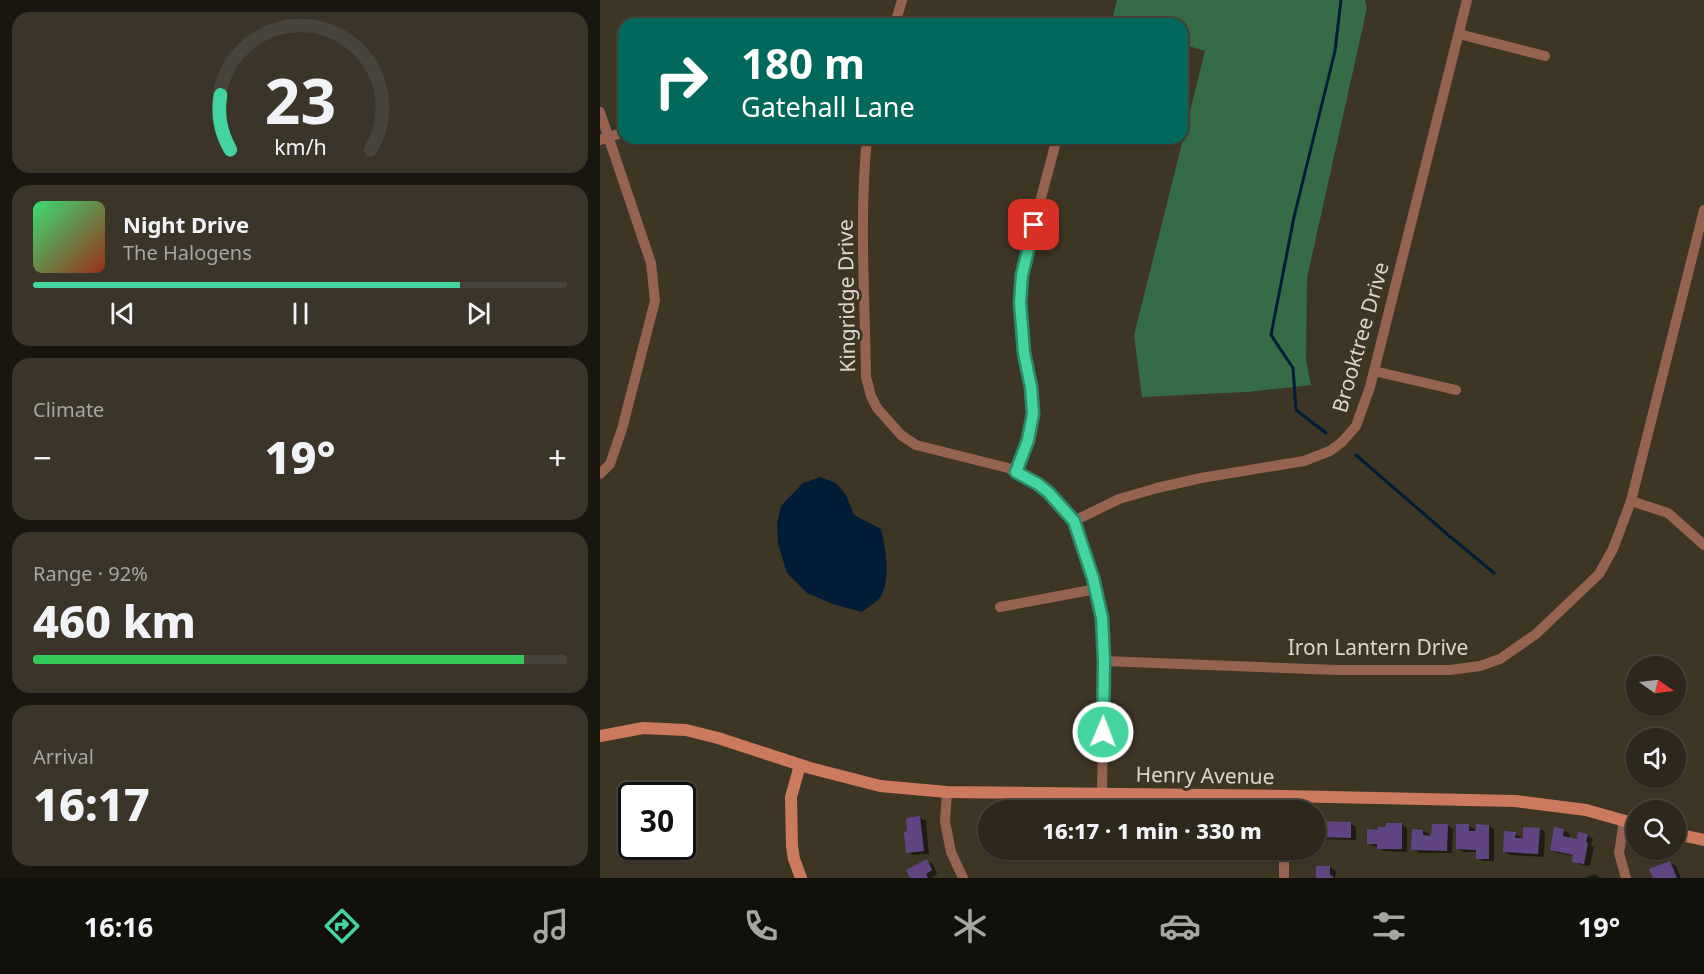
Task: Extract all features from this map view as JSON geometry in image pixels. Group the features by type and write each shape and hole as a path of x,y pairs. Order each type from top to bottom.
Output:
{"street":[{"path":"897,18 902,0"},
{"name":"Brooktree Drive","path":"1074,521 1119,499 1201,478 1304,461 1330,451 1342,442 1356,426 1374,371 1467,0"},
{"path":"1459,34 1545,56"},
{"path":"600,112 604,139 651,263 655,302 622,429 610,464 600,474"},
{"name":"Kingridge Drive","path":"867,144 863,203 866,377 871,396 877,408 901,435 916,445 1008,468 1038,484 1074,521 1096,589 1102,618 1104,661 1102,794"},
{"path":"1016,472 1028,440 1033,414 1031,387 1024,353 1020,302 1022,275 1055,144"},
{"name":"Iron Lantern Drive","path":"1104,661 1337,670 1450,670 1480,666 1500,659 1536,634 1599,573 1613,549 1631,501 1702,226 1704,210"},
{"path":"1374,371 1455,390"},
{"path":"1631,501 1668,513 1704,545"},
{"path":"1000,607 1096,589"},
{"name":"Henry Avenue","path":"600,736 643,728 686,730 800,765 880,786 947,792 1515,801 1586,810 1626,822"},
{"path":"800,765 791,797 792,846 800,877"},
{"path":"947,792 945,822 951,852 963,878"},
{"path":"1626,834 1619,853 1626,878"},
{"path":"1686,836 1704,840"},
{"path":"1284,860 1284,878"}],"green space":[{"path":"1117,0 1365,0 1367,8 1307,278 1306,360 1311,385 1247,392 1142,397 1134,335 1182,144 1188,144 1188,119 1205,51 1188,46 1188,18 1112,18"}],"water":[{"path":"820,477 836,483 846,495 854,515 881,529 886,556 885,586 878,600 862,612 833,604 807,593 787,573 778,544 777,523 781,506 803,483"}],"building":[{"path":"920,816 924,851 906,853 904,832 907,831 906,818"},
{"path":"1326,821 1351,822 1351,838 1326,837"},
{"path":"1386,823 1402,823 1402,849 1377,849 1377,844 1367,844 1367,829 1378,830 1378,827 1386,827"},
{"path":"1432,824 1448,824 1447,851 1411,850 1412,829 1423,830 1423,835 1431,836"},
{"path":"1456,824 1469,824 1469,831 1476,831 1476,824 1489,825 1489,859 1476,859 1476,850 1456,849"},
{"path":"1523,827 1540,828 1538,854 1503,852 1504,831 1516,832 1515,838 1523,838"},
{"path":"1554,827 1564,829 1563,836 1577,839 1578,832 1588,834 1584,864 1572,862 1573,855 1550,850"},
{"path":"927,859 932,870 926,874 928,878 910,878 906,870"},
{"path":"1670,861 1677,878 1653,878 1649,869"},
{"path":"1316,866 1330,866 1330,875 1333,878 1316,878"}],"waterway":[{"path":"1326,433 1296,410 1293,368 1271,335 1294,217 1335,51 1341,0"},
{"path":"1356,455 1494,573"}],"route":[{"path":"1034,225 1022,275 1020,302 1024,353 1031,387 1033,414 1028,440 1016,472 1049,493 1074,521 1093,578 1102,618 1103,732"}]}
